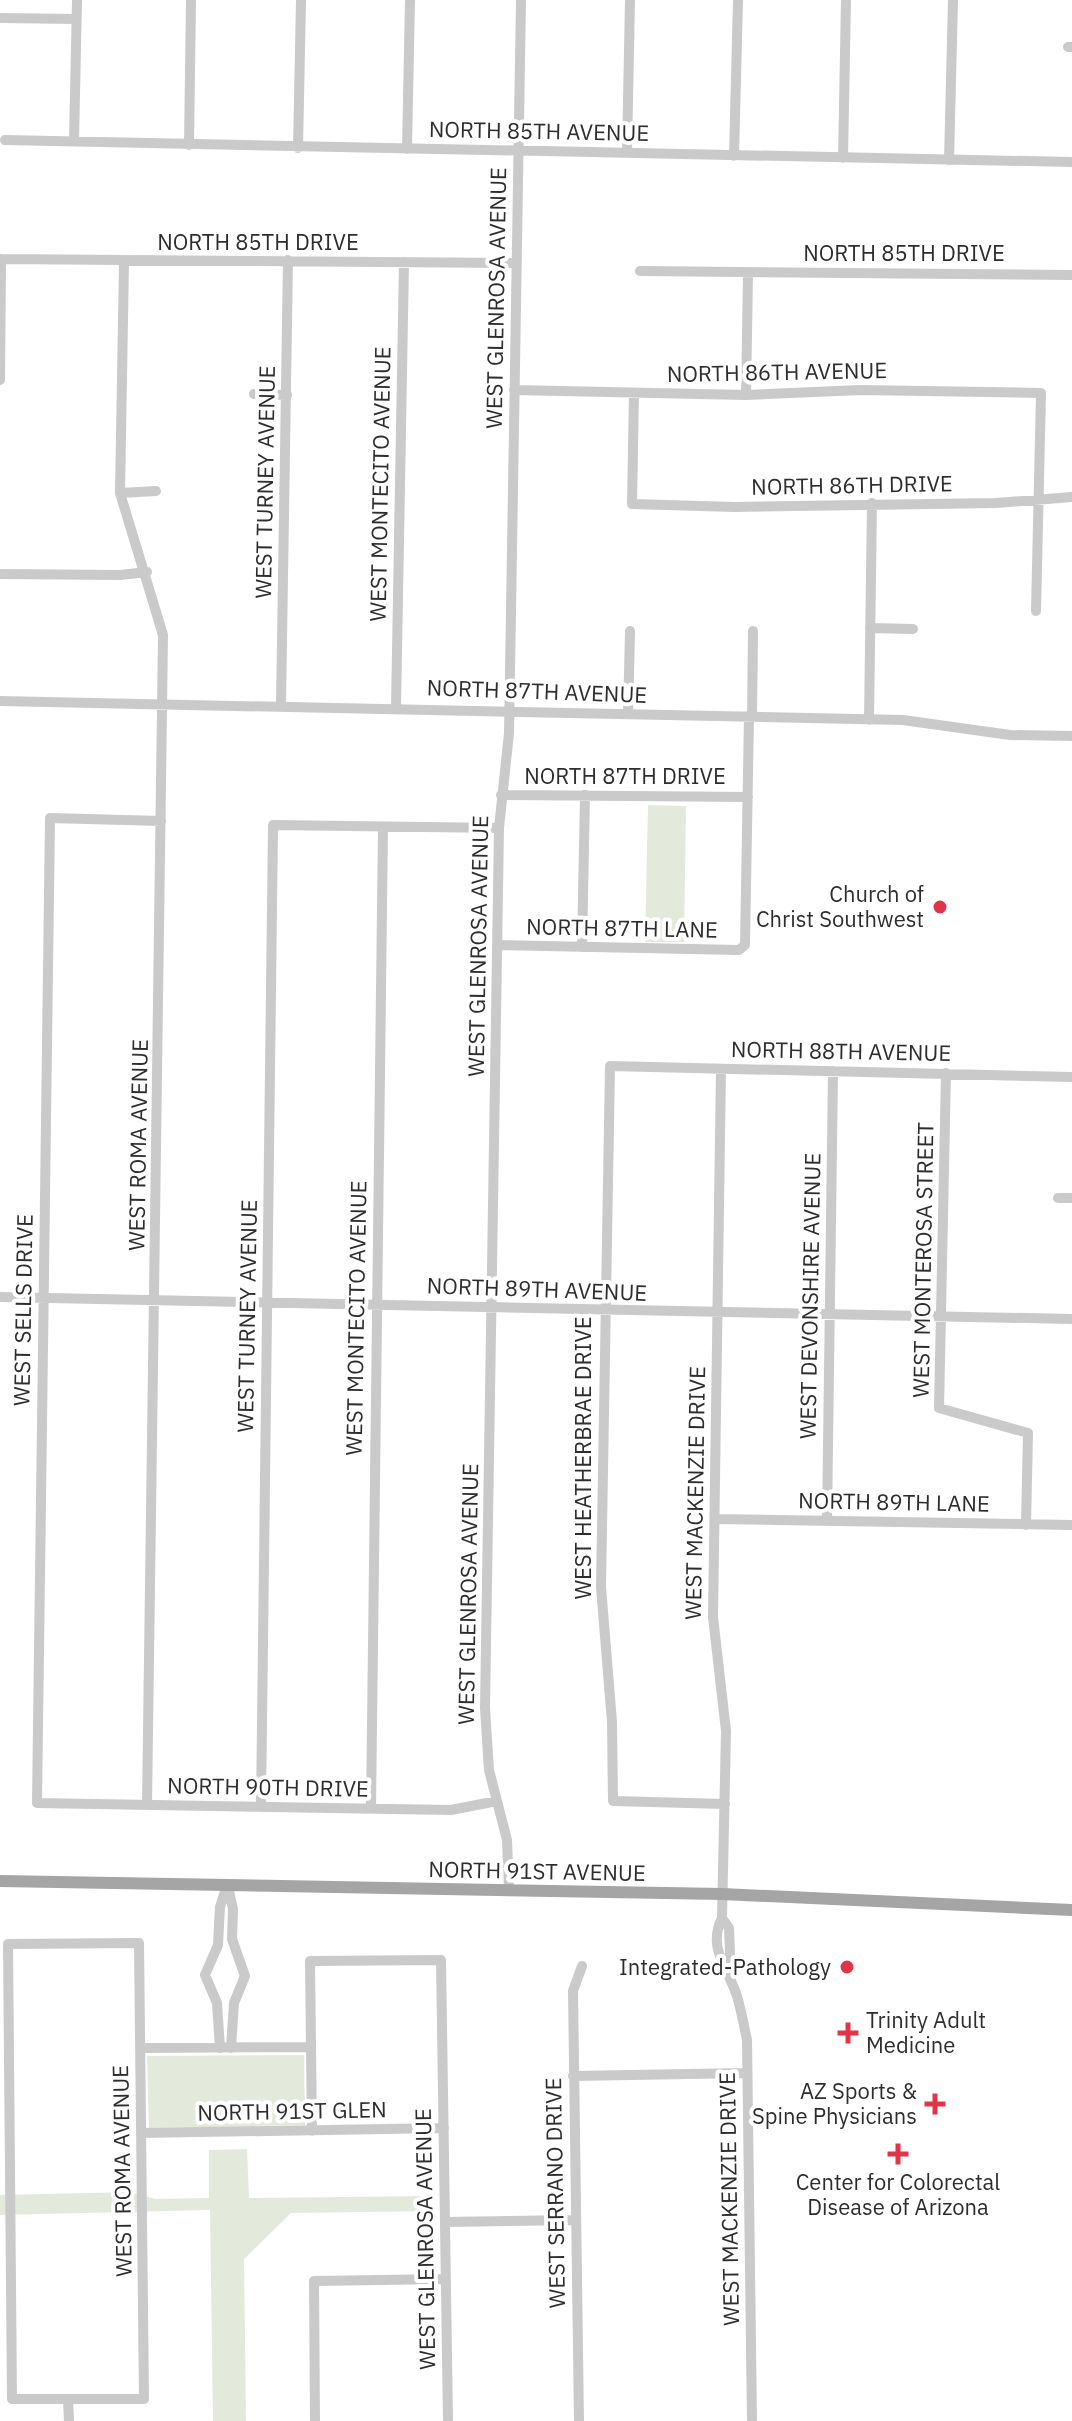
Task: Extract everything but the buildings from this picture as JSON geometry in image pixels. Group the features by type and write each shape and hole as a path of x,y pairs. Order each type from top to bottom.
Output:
{"main road":[{"name":"NORTH 91ST AVENUE","path":"0,1881 722,1894 1072,1910"}],"street":[{"path":"74,141 77,0"},
{"path":"189,145 191,0"},
{"path":"298,148 301,0"},
{"path":"407,149 410,0"},
{"name":"WEST GLENROSA AVENUE","path":"509,1890 507,1840 489,1770 485,1719 499,828 510,710 521,0"},
{"path":"627,152 630,0"},
{"path":"734,156 738,0"},
{"path":"843,158 846,0"},
{"path":"949,160 953,0"},
{"path":"0,18 76,19"},
{"name":"NORTH 85TH AVENUE","path":"5,140 1072,162"},
{"path":"0,380 1,259"},
{"name":"NORTH 85TH DRIVE","path":"1,259 515,263"},
{"name":"WEST TURNEY AVENUE","path":"281,705 288,260"},
{"name":"WEST ROMA AVENUE","path":"124,262 120,493 129,528 147,572 163,635 147,1805"},
{"name":"WEST MONTECITO AVENUE","path":"396,707 404,262"},
{"name":"NORTH 85TH DRIVE","path":"640,271 1072,275"},
{"path":"746,395 748,274"},
{"name":"NORTH 86TH AVENUE","path":"514,390 746,395 860,390 1041,393 1038,501"},
{"name":"NORTH 86TH DRIVE","path":"634,393 632,504 794,506 1038,501 1072,497"},
{"path":"254,394 287,395"},
{"path":"120,493 156,491"},
{"path":"1036,611 1038,501"},
{"path":"869,720 872,503"},
{"path":"0,574 120,575 147,572"},
{"path":"870,628 913,629"},
{"path":"628,714 630,631"},
{"path":"748,797 753,631"},
{"name":"NORTH 87TH AVENUE","path":"0,701 396,707 924,721 1010,735 1072,736"},
{"name":"NORTH 87TH DRIVE","path":"501,795 748,797"},
{"path":"582,947 585,795"},
{"name":"NORTH 87TH LANE","path":"497,945 739,950 745,945 748,797"},
{"name":"WEST SELLS DRIVE","path":"37,1803 50,818 161,821"},
{"name":"WEST TURNEY AVENUE","path":"261,1807 273,825 383,827"},
{"path":"383,827 499,828"},
{"name":"WEST MONTECITO AVENUE","path":"371,1808 383,827"},
{"name":"NORTH 88TH AVENUE","path":"610,1066 1072,1077"},
{"name":"WEST HEATHERBRAE DRIVE","path":"610,1066 601,1587 612,1722 613,1801 725,1804"},
{"name":"WEST MACKENZIE DRIVE","path":"721,1069 713,1617 726,1731 722,1918 729,1928 731,1979 747,2040 752,2421"},
{"name":"WEST DEVONSHIRE AVENUE","path":"827,1521 833,1071"},
{"name":"WEST MONTEROSA STREET","path":"946,1073 939,1408 1028,1433 1026,1525"},
{"path":"1058,1198 1072,1198"},
{"name":"NORTH 89TH AVENUE","path":"0,1297 604,1312 1072,1319"},
{"name":"NORTH 89TH LANE","path":"715,1519 1072,1525"},
{"name":"NORTH 90TH DRIVE","path":"37,1803 451,1810 497,1801"},
{"path":"226,2048 234,2003 245,1976 234,1949 233,1909 227,1885"},
{"path":"226,2048 214,1996 205,1975 218,1945 220,1907 227,1885"},
{"name":"WEST ROMA AVENUE","path":"139,1943 140,2048 144,2399 12,2399 8,1944 139,1943"},
{"name":"WEST GLENROSA AVENUE","path":"311,2047 310,1961 441,1960 448,2421"},
{"name":"WEST SERRANO DRIVE","path":"579,2421 573,1991 582,1966"},
{"path":"214,1996 238,1994"},
{"path":"140,2048 311,2047 312,2131"},
{"path":"573,2076 747,2073"},
{"name":"NORTH 91ST GLEN","path":"141,2133 444,2128"},
{"path":"445,2222 575,2220"},
{"path":"315,2421 314,2281 446,2279"},
{"path":"68,2399 69,2421"}],"green space":[{"path":"648,805 686,806 684,942 645,942"},
{"path":"304,2055 305,2125 149,2128 147,2056"},
{"path":"247,2149 249,2198 430,2196 431,2211 291,2213 244,2259 246,2421 213,2421 210,2210 0,2215 0,2195 132,2192 155,2199 209,2198 209,2150"}],"place":[{"name":"Church of Christ Southwest","path":"940,907"},
{"name":"Integrated-Pathology","path":"847,1967"},
{"name":"Trinity Adult Medicine","path":"848,2033"},
{"name":"AZ Sports & Spine Physicians","path":"935,2104"},
{"name":"Center for Colorectal Disease of Arizona","path":"898,2154"}]}
